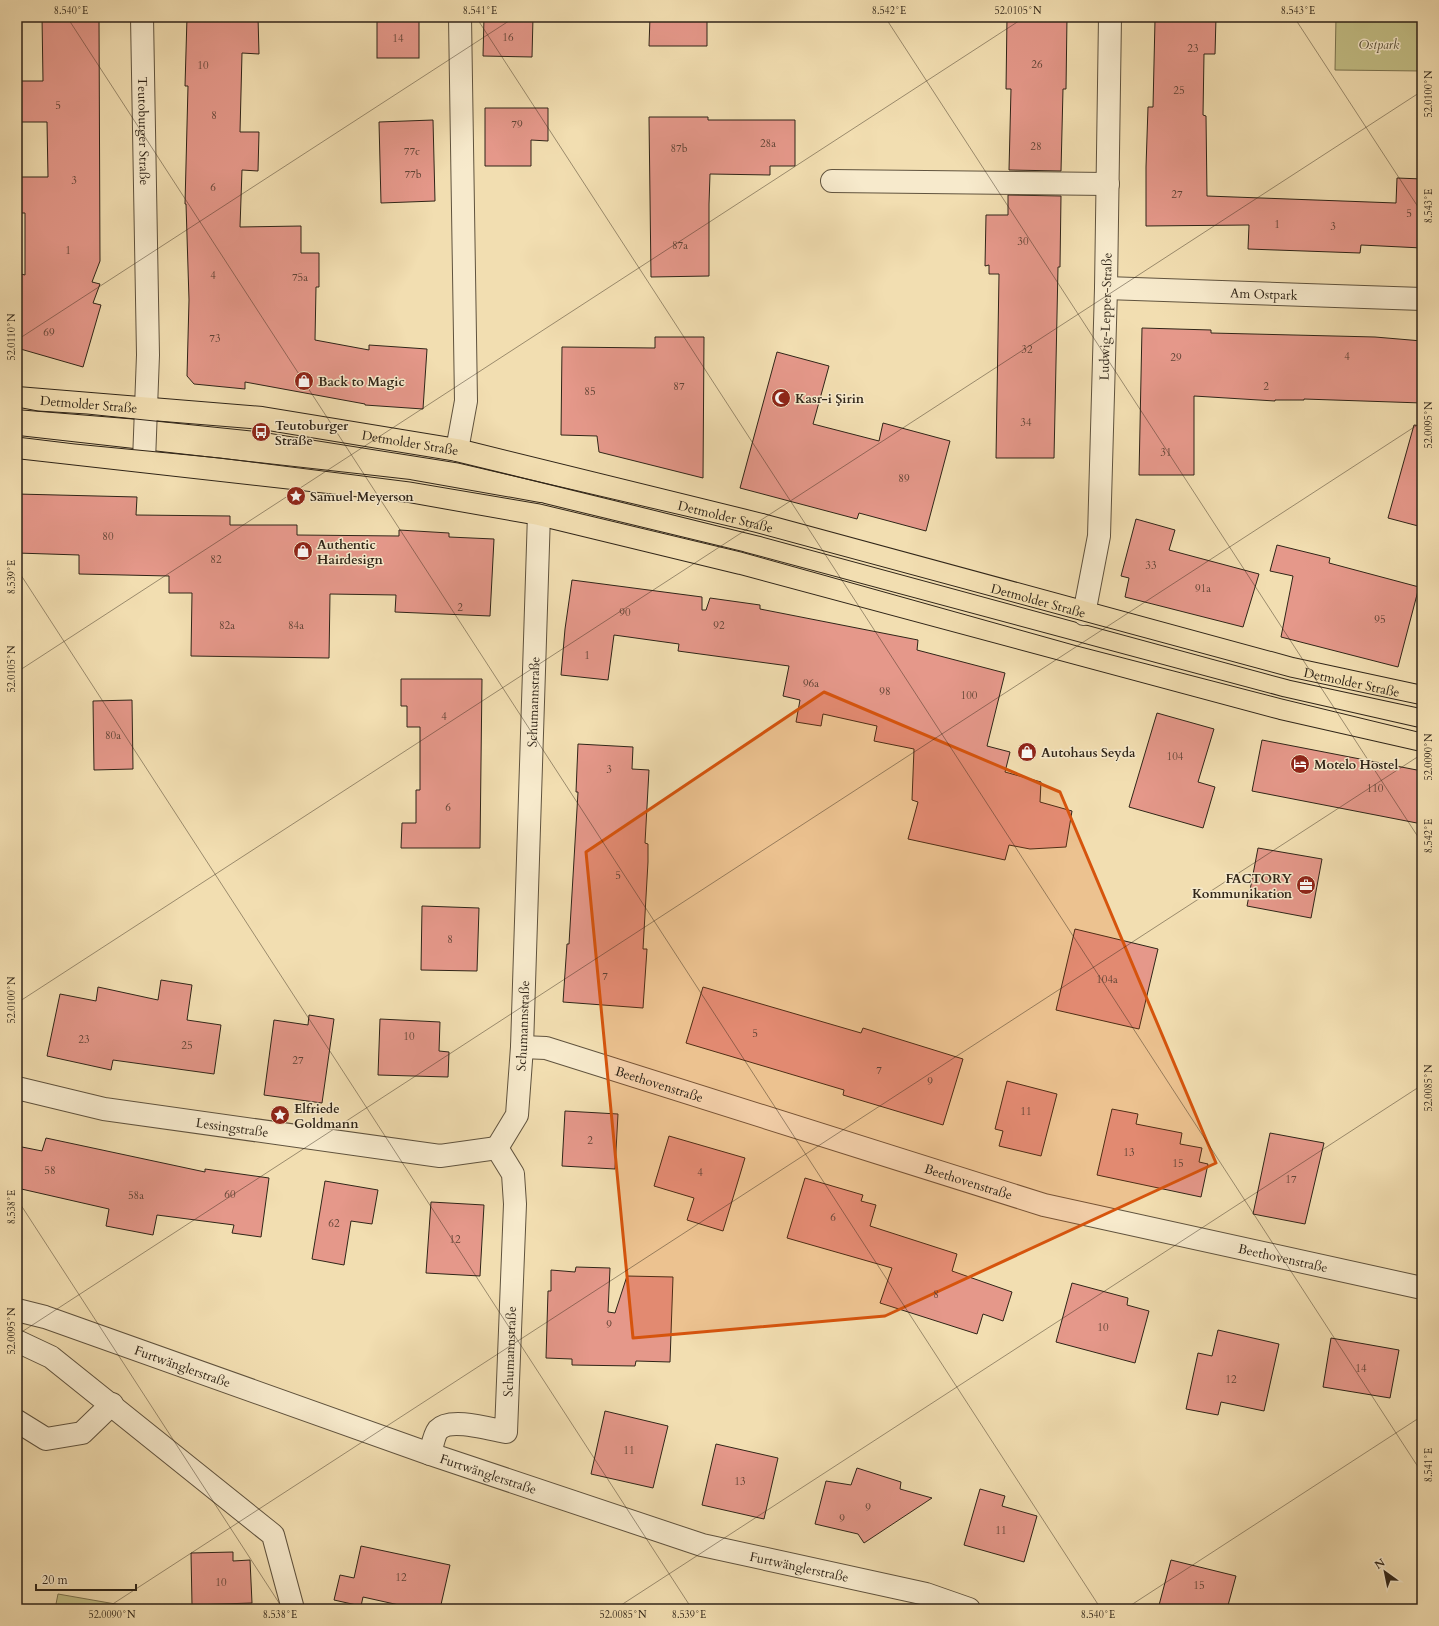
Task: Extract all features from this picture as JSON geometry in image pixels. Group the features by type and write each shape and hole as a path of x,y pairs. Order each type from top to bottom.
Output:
{"main road":[{"name":"Detmolder Straße","path":"17,398 146,410 262,418 457,450 762,525 1084,614 1292,669 1422,697"},
{"path":"17,447 409,491 539,514 741,563 1281,708 1422,740"}],"street":[{"name":"Teutoburger Straße","path":"142,17 148,355 144,461"},
{"path":"457,450 466,401 460,17"},
{"name":"Ludwig-Lepper-Straße","path":"1084,614 1100,536 1106,288 1110,17"},
{"path":"832,181 1108,184"},
{"name":"Am Ostpark","path":"1106,288 1422,299"},
{"name":"Schumannstraße","path":"430,1454 437,1431 445,1425 456,1423 506,1432 515,1204 513,1174 497,1148 517,1115 522,1047 539,514"},
{"name":"Beethovenstraße","path":"522,1047 546,1048 1044,1205 1422,1288"},
{"name":"Lessingstraße","path":"17,1088 104,1109 440,1156 497,1148"},
{"name":"Furtwänglerstraße","path":"17,1310 45,1318 430,1454 702,1545 926,1594 969,1609"},
{"path":"17,1341 52,1357 273,1535 293,1609"},
{"path":"17,1421 46,1439 82,1433 112,1404"}],"highlighted area":[{"path":"824,692 1060,792 1216,1163 885,1316 633,1338 586,852"}],"green space":[{"name":"Ostpark","path":"1336,17 1422,17 1422,71 1335,70"},
{"path":"58,1594 144,1609 55,1609"}],"building":[{"path":"42,17 99,17 100,261 92,282 100,284 93,303 101,305 83,367 17,348 17,273 25,275 25,213 17,213 17,177 48,177 47,122 17,122 17,81 43,81"},
{"path":"187,17 258,17 259,54 242,53 240,132 259,132 258,171 242,170 240,227 301,226 301,253 319,253 319,287 316,287 315,340 369,350 369,345 427,349 423,409 365,405 245,382 245,389 194,384 187,376 189,300 185,204 188,86 185,86"},
{"path":"377,17 419,17 419,58 377,58"},
{"path":"484,17 533,17 532,57 483,56"},
{"path":"650,17 707,17 707,46 649,46"},
{"path":"1007,17 1067,17 1066,89 1063,89 1061,171 1009,170 1011,89 1006,89"},
{"path":"1165,17 1216,17 1215,54 1204,54 1203,115 1206,116 1207,196 1396,203 1397,178 1422,179 1422,248 1361,245 1360,253 1248,249 1249,225 1146,226 1148,107 1153,107 1155,20 1165,21"},
{"path":"485,108 548,108 548,141 531,140 531,166 485,166"},
{"path":"649,117 708,117 708,120 795,120 795,166 770,166 770,175 710,174 709,276 651,277"},
{"path":"433,120 435,201 381,203 379,122"},
{"path":"1008,195 1061,196 1054,458 996,458 999,274 989,274 989,265 985,266 986,215 1008,215"},
{"path":"1142,328 1211,330 1211,333 1375,337 1422,341 1422,403 1304,399 1275,401 1194,396 1194,475 1139,475"},
{"path":"655,337 704,337 703,478 599,452 597,436 561,435 562,347 655,348"},
{"path":"777,352 829,366 813,424 879,441 883,423 950,441 926,531 859,513 857,519 740,488"},
{"path":"1414,425 1422,426 1422,527 1388,518"},
{"path":"17,494 137,497 136,515 230,516 230,525 297,525 297,535 399,536 399,530 449,533 449,537 494,539 490,616 395,612 396,595 330,594 329,658 191,656 192,593 169,593 169,576 79,574 79,555 17,553"},
{"path":"1136,519 1175,530 1169,550 1259,574 1243,627 1125,597 1129,578 1121,576"},
{"path":"1277,545 1330,558 1329,563 1419,587 1398,667 1281,637 1293,576 1270,571"},
{"path":"572,580 702,597 702,610 706,610 710,598 760,605 760,609 918,640 917,650 1005,673 987,746 1010,752 1005,772 1041,782 1040,802 1072,811 1066,847 1030,849 1009,845 1005,860 908,839 918,802 912,800 914,749 874,741 877,726 823,714 821,726 796,722 800,700 783,696 789,666 678,651 679,644 614,635 608,680 561,675 565,629"},
{"path":"401,679 482,679 480,848 401,848 402,823 416,823 416,790 420,790 420,727 407,727 407,706 401,706"},
{"path":"132,700 133,769 94,770 93,701"},
{"path":"1157,713 1214,729 1198,782 1215,787 1203,828 1129,807"},
{"path":"1262,740 1422,771 1422,824 1252,791"},
{"path":"578,744 633,747 632,769 649,770 645,843 648,844 648,862 643,949 647,949 643,1008 563,1002 567,944 569,944 578,792 576,792"},
{"path":"1258,848 1322,859 1311,918 1247,906"},
{"path":"422,906 479,908 477,971 421,970"},
{"path":"1075,929 1158,949 1139,1029 1056,1010"},
{"path":"161,980 192,985 187,1020 221,1025 214,1074 113,1060 111,1070 47,1056 60,994 96,1001 98,987 158,1000"},
{"path":"703,987 861,1033 863,1028 963,1059 943,1125 843,1095 844,1090 686,1043"},
{"path":"309,1015 334,1019 322,1103 264,1095 274,1020 308,1025"},
{"path":"380,1019 440,1022 439,1051 449,1052 448,1077 378,1075"},
{"path":"1007,1081 1057,1094 1041,1156 999,1146 1003,1131 995,1129"},
{"path":"1112,1109 1138,1114 1136,1124 1182,1133 1180,1144 1202,1148 1199,1162 1208,1164 1201,1197 1097,1175"},
{"path":"565,1111 618,1114 615,1169 562,1166"},
{"path":"1270,1133 1324,1143 1305,1224 1253,1214"},
{"path":"669,1136 745,1158 723,1231 687,1220 694,1198 654,1186"},
{"path":"46,1138 205,1172 205,1169 269,1178 261,1237 232,1233 234,1225 157,1215 153,1235 106,1226 109,1209 17,1188 17,1146 42,1151"},
{"path":"805,1178 863,1195 861,1201 876,1205 870,1226 957,1254 952,1271 1012,1292 1003,1321 983,1314 977,1334 880,1303 892,1268 787,1238"},
{"path":"325,1181 378,1190 372,1224 351,1221 344,1265 312,1259"},
{"path":"431,1202 484,1205 480,1276 426,1273"},
{"path":"576,1267 610,1268 608,1312 615,1313 627,1276 673,1277 670,1362 636,1361 635,1366 572,1365 572,1359 546,1358 548,1291 551,1291 551,1270 575,1272"},
{"path":"1072,1283 1128,1298 1127,1305 1149,1311 1135,1363 1056,1342"},
{"path":"1218,1330 1279,1344 1264,1411 1221,1402 1218,1415 1186,1409 1198,1353 1212,1356"},
{"path":"1331,1338 1399,1350 1390,1398 1323,1387"},
{"path":"605,1411 668,1426 653,1488 591,1474"},
{"path":"716,1444 778,1458 764,1519 702,1505"},
{"path":"857,1468 901,1482 900,1489 932,1498 864,1543 858,1534 815,1524 826,1481 851,1485"},
{"path":"980,1489 1005,1496 1002,1506 1037,1516 1024,1562 964,1545"},
{"path":"361,1546 450,1565 440,1609 417,1609 363,1597 361,1606 334,1600 340,1575 354,1578"},
{"path":"233,1552 233,1561 250,1560 252,1603 192,1605 191,1553"},
{"path":"1171,1560 1236,1576 1227,1609 1158,1609"}],"tram line":[{"path":"17,407 38,411 87,414 261,432 458,463 754,532 1290,677 1422,705"},
{"path":"17,437 220,458 410,482 540,504 741,552 1077,646 1282,699 1422,733"}],"place":[{"name":"Back to Magic","path":"304,381"},
{"name":"Kasr-i Şirin","path":"781,398"},
{"name":"Teutoburger Straße","path":"261,432"},
{"name":"Samuel Meyerson","path":"296,496"},
{"name":"Authentic Hairdesign","path":"303,551"},
{"name":"Autohaus Seyda","path":"1027,752"},
{"name":"Motelo Hostel","path":"1300,764"},
{"name":"FACTORY Kommunikation","path":"1306,885"},
{"name":"Elfriede Goldmann","path":"280,1115"}]}
